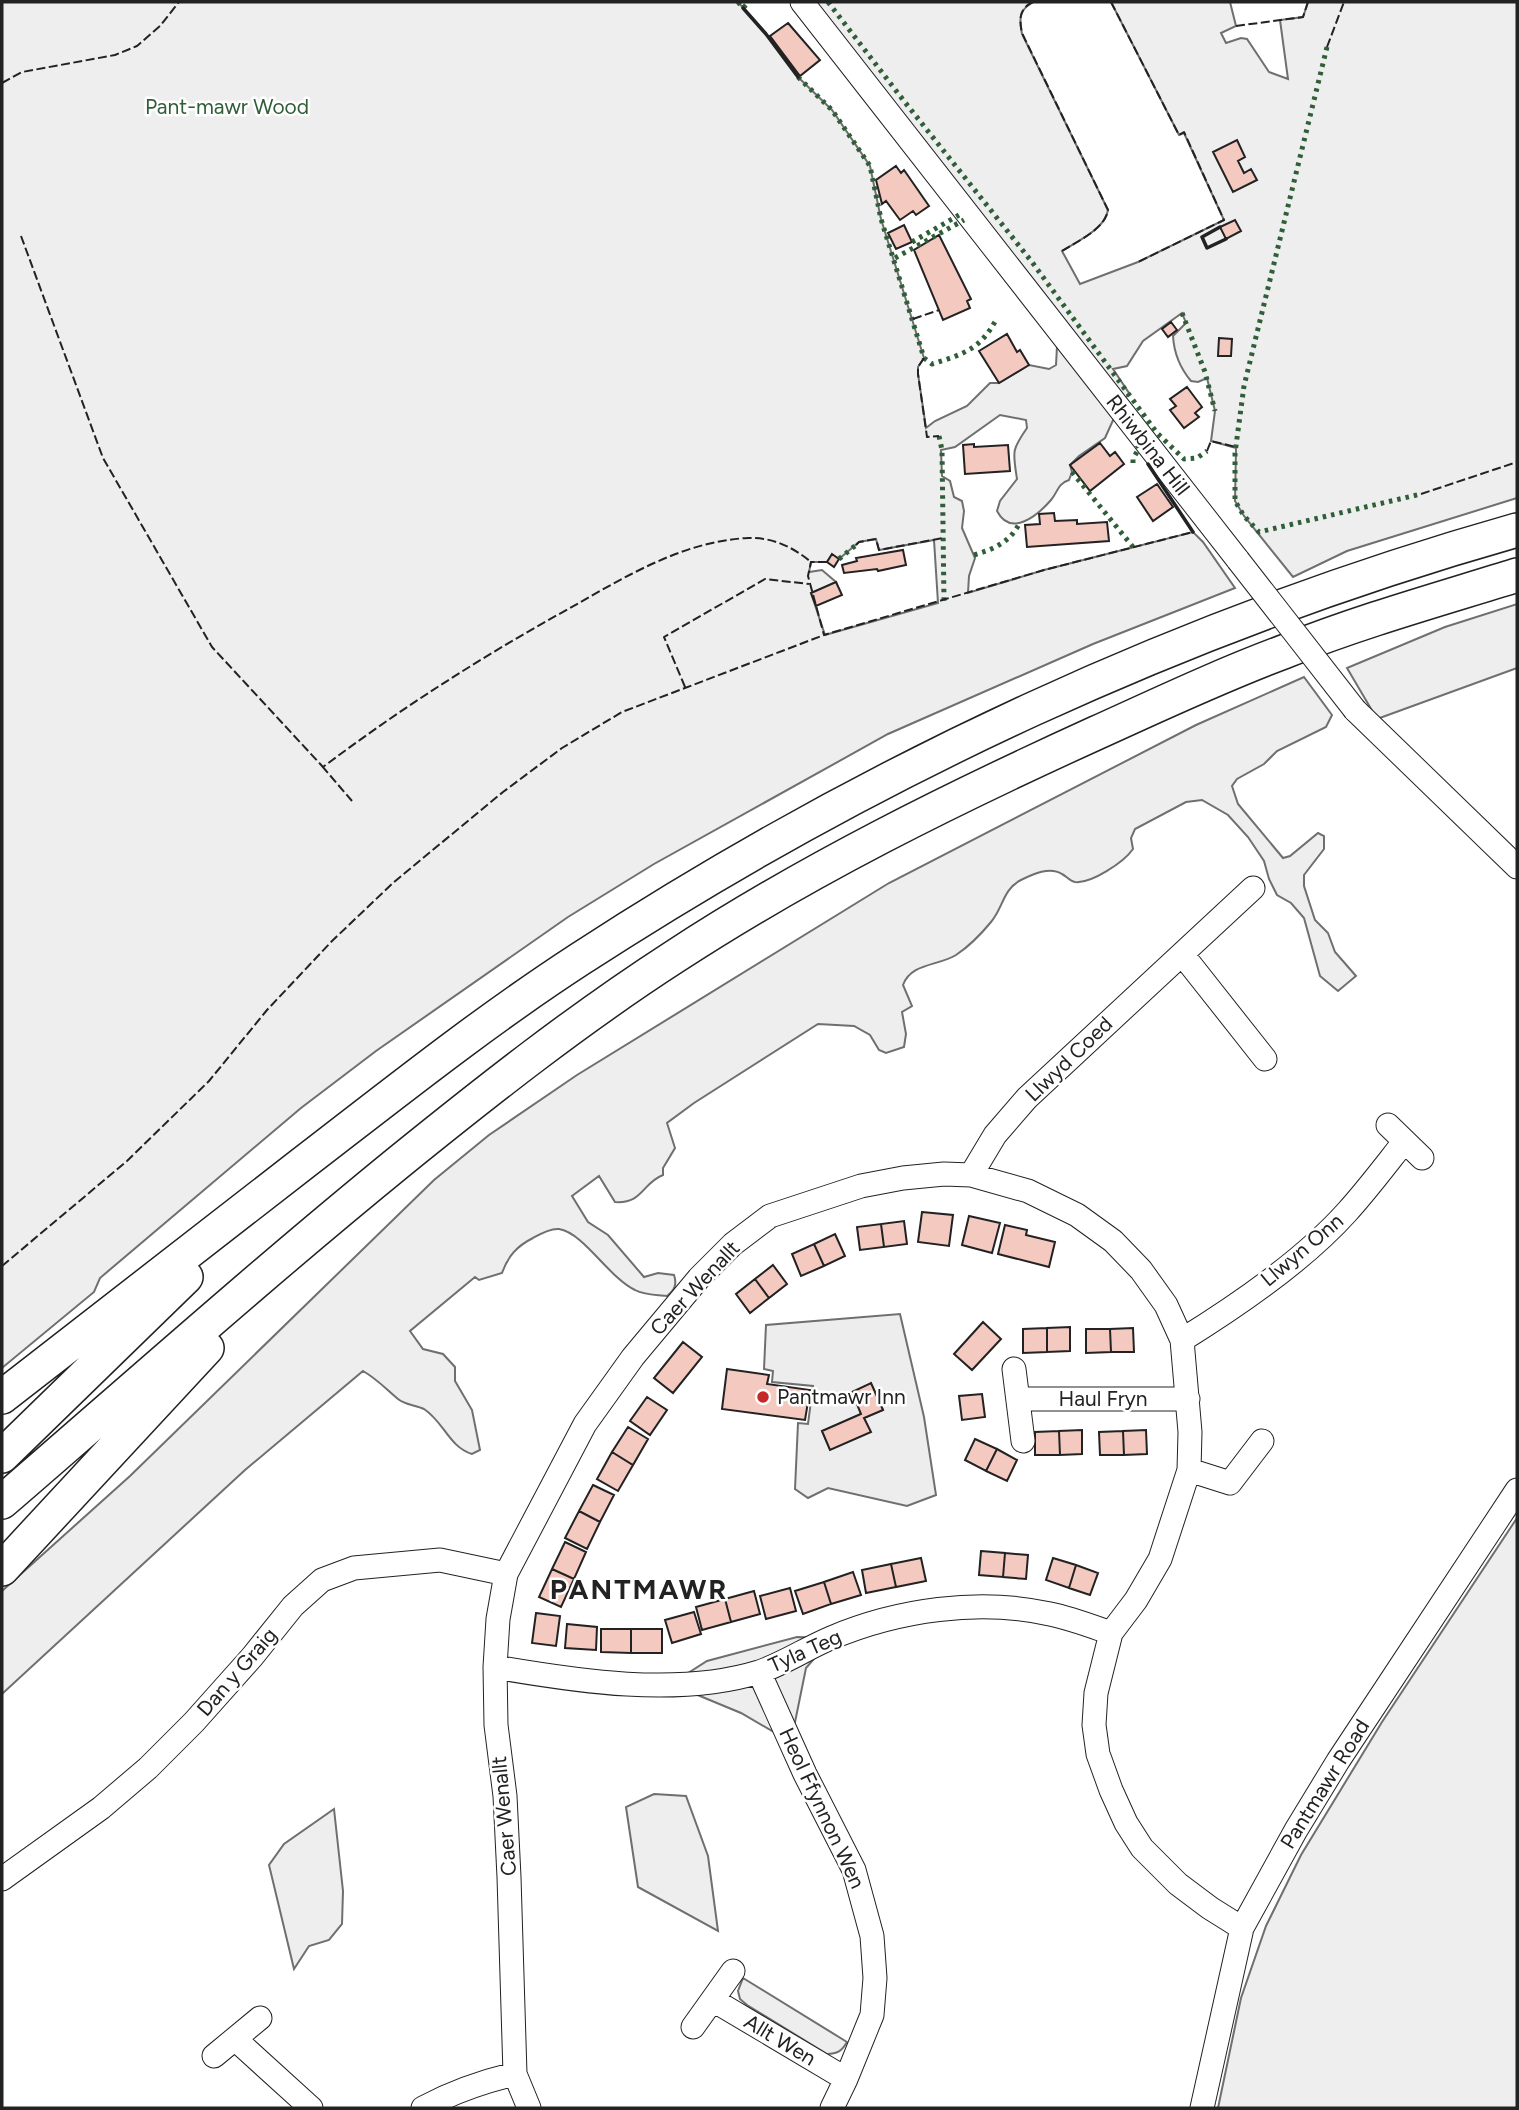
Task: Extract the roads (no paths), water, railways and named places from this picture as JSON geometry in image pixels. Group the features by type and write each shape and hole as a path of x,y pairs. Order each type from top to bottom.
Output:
{"highway":[{"path":"2,1398 428,1066 580,959 782,836 972,736 1086,685 1259,614 1517,530"},
{"path":"2,1502 318,1228 463,1110 562,1035 673,957 785,889 891,832 1007,774 1155,706 1286,651 1517,575"},
{"path":"2,1456 189,1275 428,1066"},
{"path":"2,1569 318,1228"}],"street":[{"name":"Rhiwbina Hill","path":"802,2 1355,710 1517,867"},
{"name":"Llwyd Coed","path":"971,1175 995,1135 1027,1098 1253,888"},
{"path":"1182,954 1265,1059"},
{"path":"1388,1125 1422,1158"},
{"name":"Llwyn Onn","path":"1182,1340 1222,1315 1292,1262 1346,1214 1405,1142"},
{"name":"Caer Wenallt","path":"528,2108 515,2074 505,1796 496,1725 498,1619 506,1574 585,1424 666,1316 733,1244 771,1216 861,1186 944,1174 971,1175 1028,1191 1077,1215 1113,1241 1141,1270 1166,1305 1182,1340 1190,1432 1189,1471 1160,1559 1136,1600 1111,1633 1096,1693 1094,1725 1098,1754 1111,1790 1126,1823 1142,1848 1178,1884 1242,1928"},
{"path":"1014,1369 1023,1441"},
{"name":"Haul Fryn","path":"1019,1399 1188,1399"},
{"path":"1189,1471 1230,1483 1262,1441"},
{"name":"Pantmawr Road","path":"1202,2108 1242,1928 1338,1761 1517,1490"},
{"name":"Dan y Graig","path":"2,1879 101,1808 148,1768 202,1713 293,1606 322,1580 354,1568 440,1560 506,1574"},
{"name":"Tyla Teg","path":"495,1667 584,1682 671,1684 711,1681 759,1672 832,1637 877,1622 967,1607 1049,1613 1111,1633"},
{"name":"Heol Ffynnon Wen","path":"759,1672 854,1870 872,1936 875,1978 872,2015 832,2108"},
{"path":"693,2028 733,1971"},
{"name":"Allt Wen","path":"713,2000 846,2079"},
{"path":"214,2056 260,2018"},
{"path":"235,2039 311,2108"},
{"path":"423,2108 453,2092 515,2074"}],"place":[{"name":"Pantmawr Inn","path":"763,1397"}],"district":[{"name":"PANTMAWR","path":"639,1589"}],"park label":[{"name":"Pant-mawr Wood","path":"227,107"}]}
